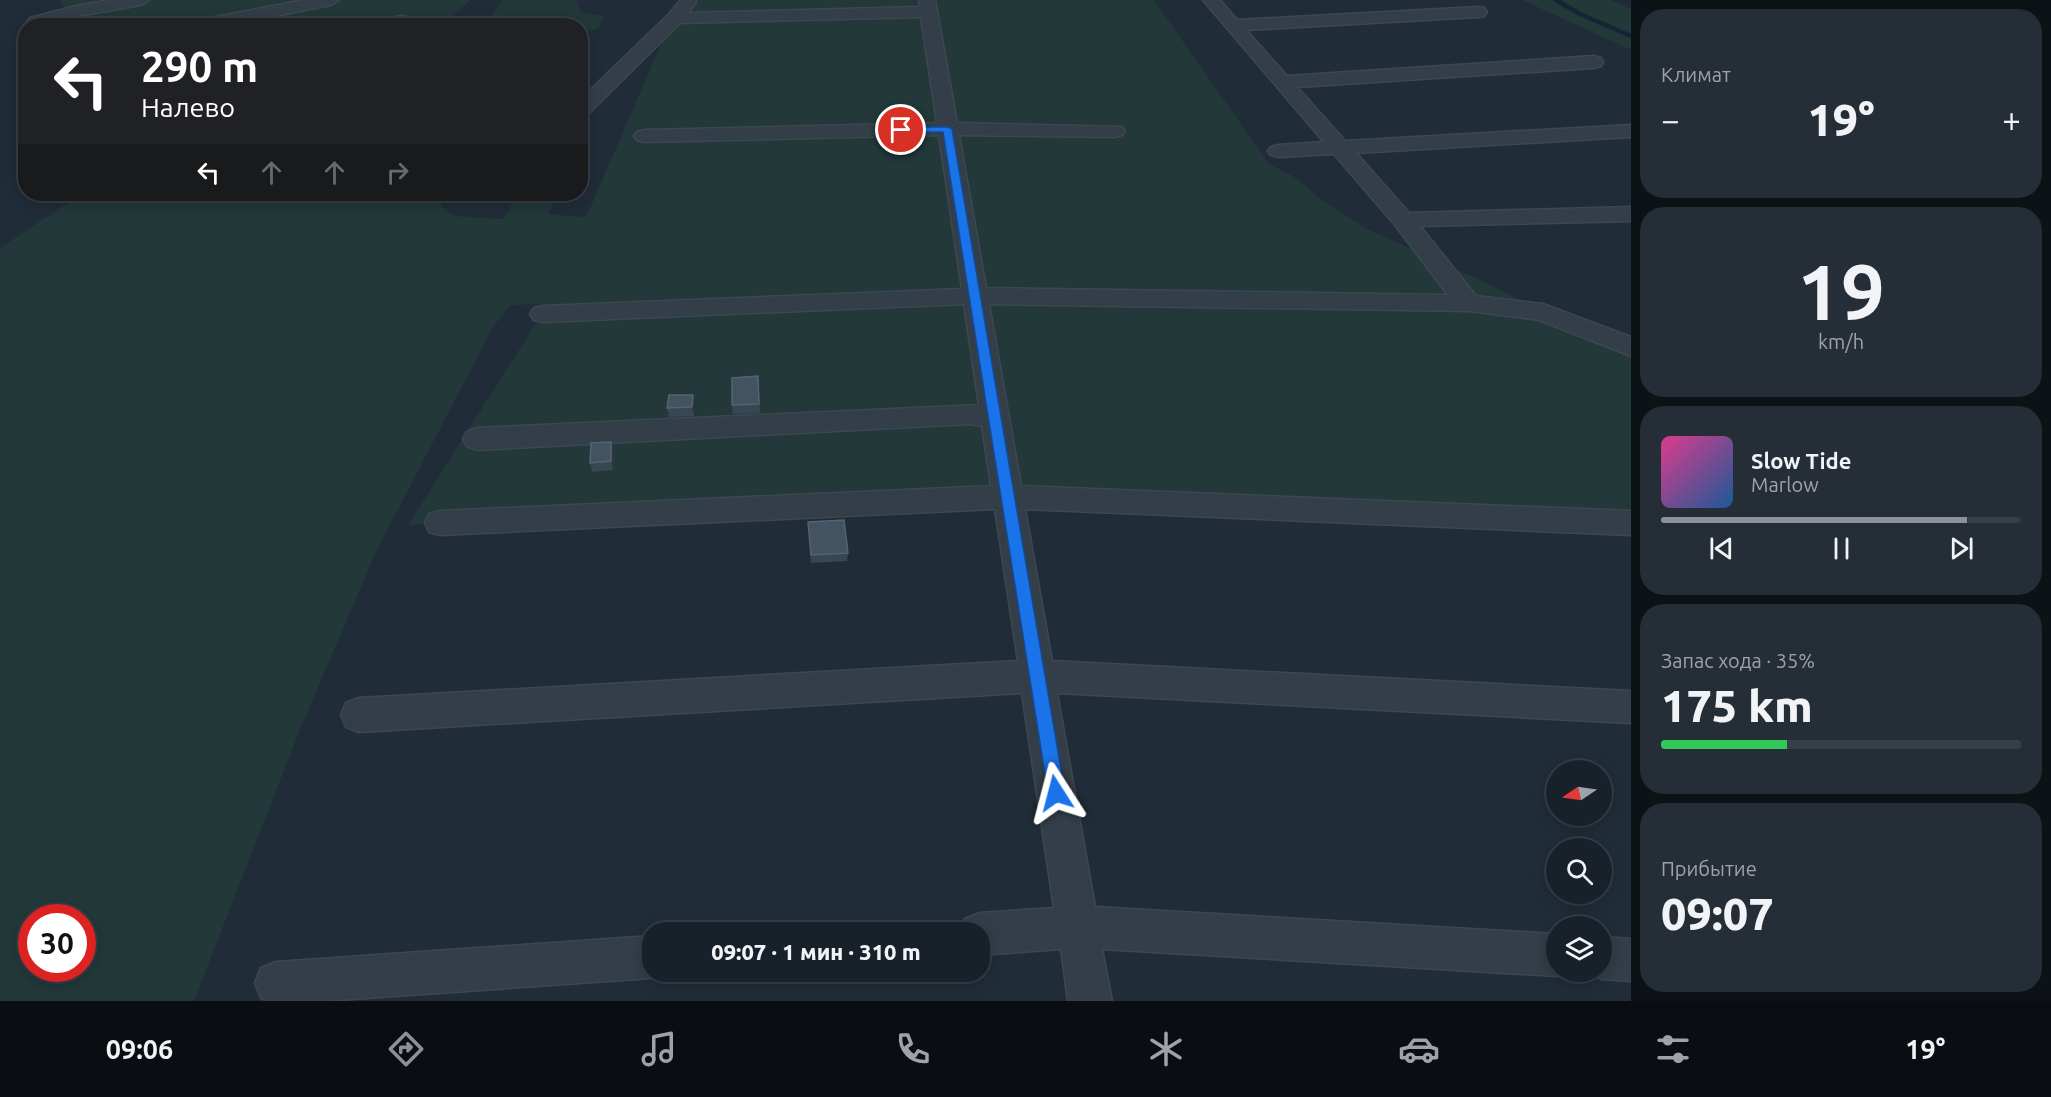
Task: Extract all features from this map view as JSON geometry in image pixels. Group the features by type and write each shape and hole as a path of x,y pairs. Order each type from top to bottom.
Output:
{"street":[{"path":"38,18 76,6 141,0"},
{"path":"236,18 331,0"},
{"path":"588,103 675,18 690,0"},
{"path":"1211,0 1403,220 1468,303"},
{"path":"675,18 928,6 1090,1001"},
{"path":"1233,26 1478,12"},
{"path":"1282,82 1594,62"},
{"path":"644,136 948,129 1115,131"},
{"path":"1278,151 1631,131"},
{"path":"1403,220 1631,214"},
{"path":"543,314 974,296 1468,303 1543,312 1631,347"},
{"path":"477,439 969,414 995,417"},
{"path":"440,523 1008,497 1631,522"},
{"path":"359,715 1037,676 1631,707"},
{"path":"990,933 1078,927 1546,955"},
{"path":"276,983 642,958"},
{"path":"1612,959 1631,960"}],"green space":[{"path":"60,0 471,0 450,18 70,18"},
{"path":"503,0 579,0 576,2 582,13 603,16 599,28 588,32 588,18 483,18 491,16"},
{"path":"684,0 1154,0 1269,164 1293,176 1322,200 1367,229 1491,285 1543,312 1631,347 1631,528 826,505 408,525 548,304 510,305 493,327 376,552 299,732 194,1001 0,1001 0,248 70,201 443,201 441,206 455,216 503,219 514,201 554,201 548,214 586,217 675,12"},
{"path":"1522,0 1611,0 1631,9 1631,50"}],"building":[{"path":"758,376 759,404 732,405 732,378"},
{"path":"669,395 693,395 692,407 667,408"},
{"path":"611,442 611,461 590,463 591,443"},
{"path":"844,520 848,553 811,555 808,522"}],"waterway":[{"path":"1556,0 1580,14 1631,36"}],"route":[{"path":"901,130 948,129 1056,793"}]}
